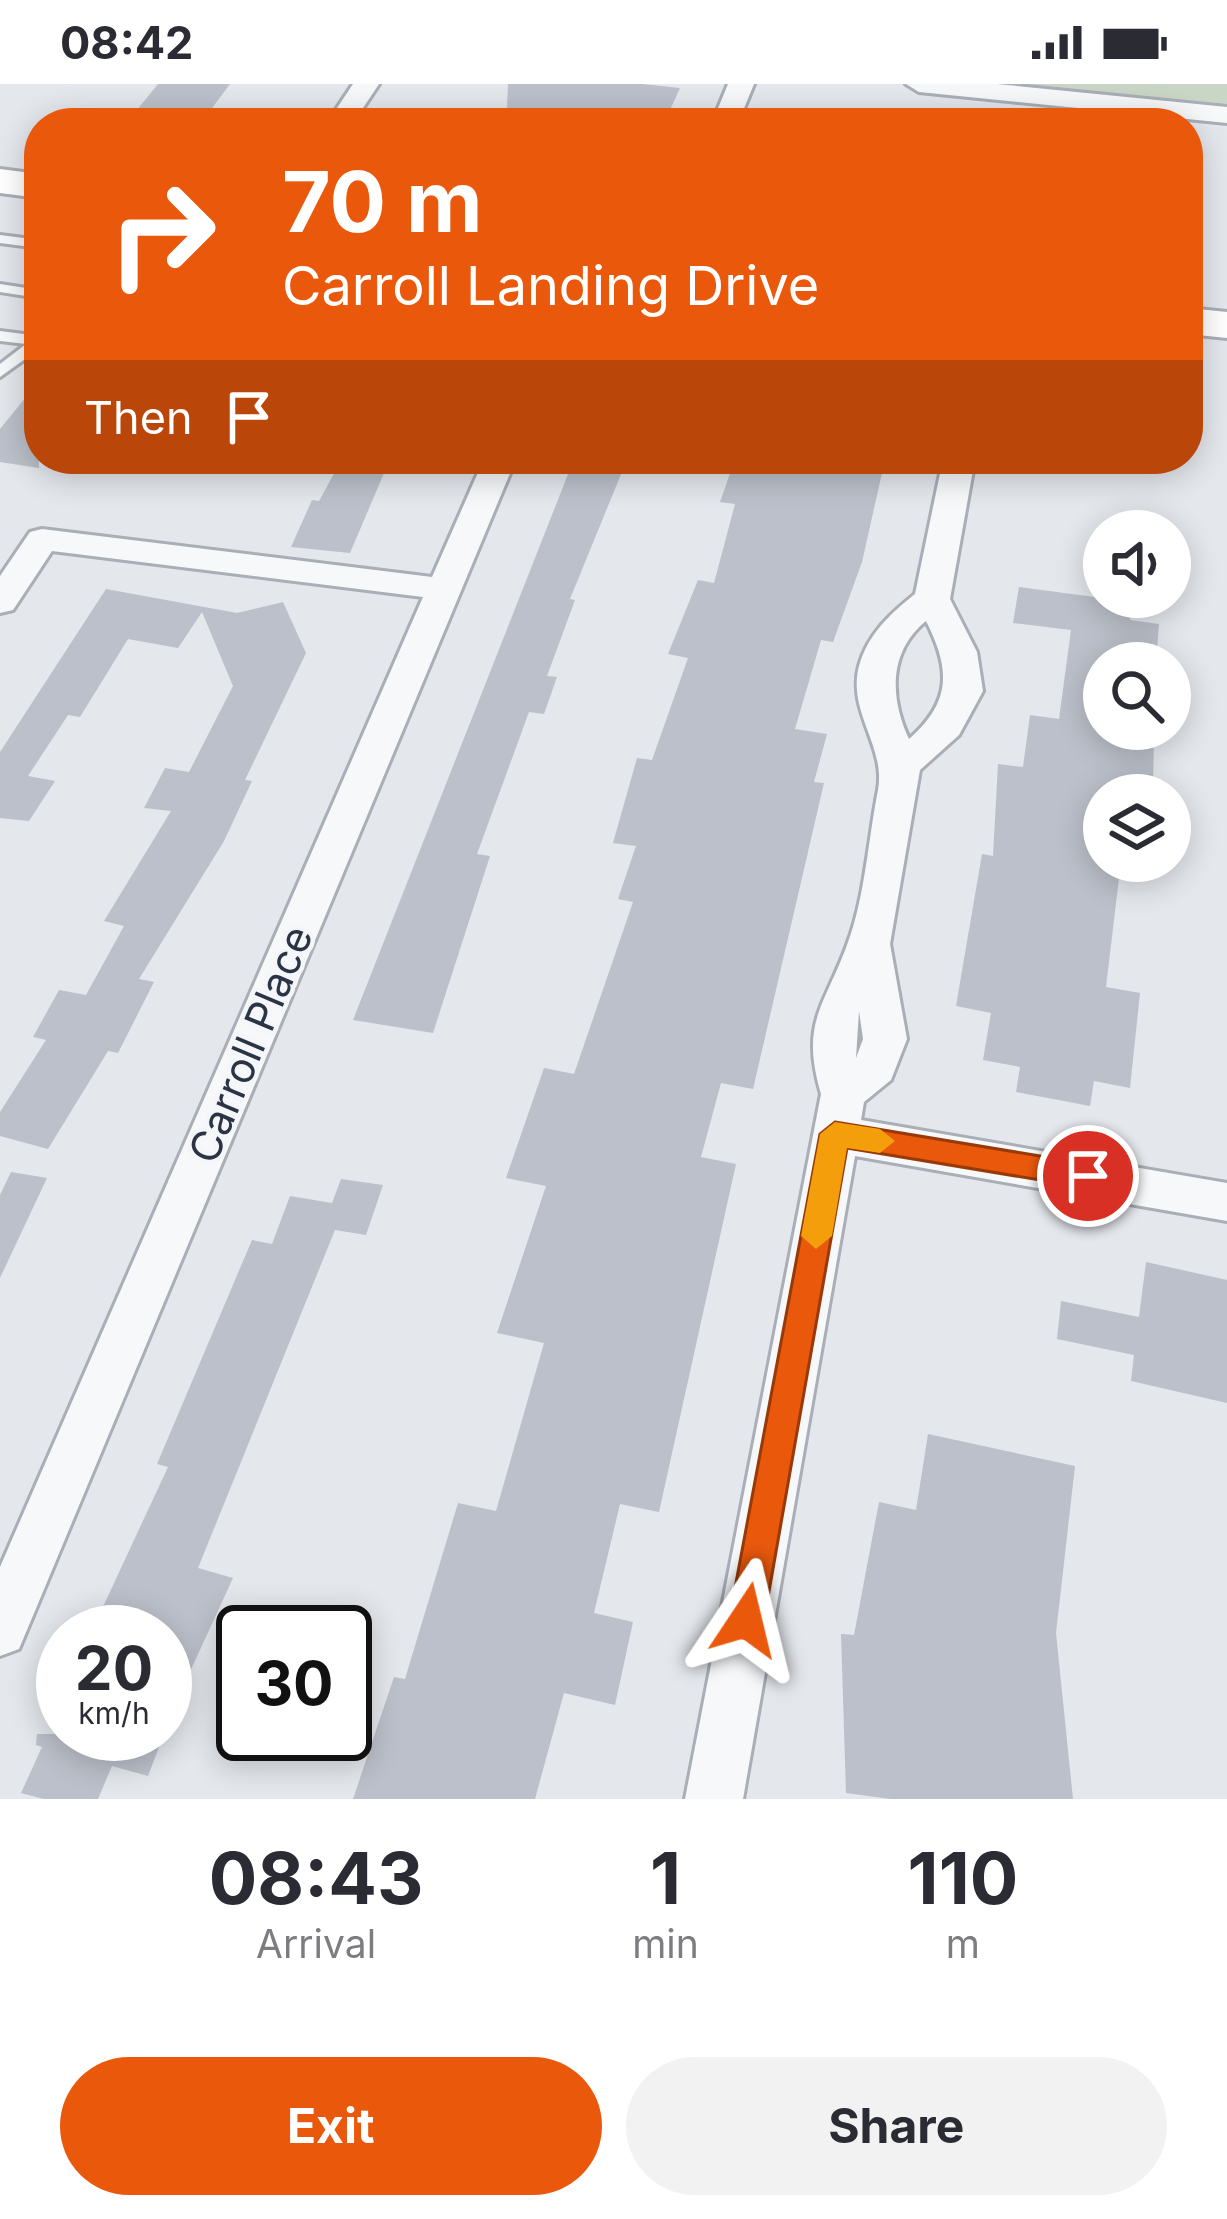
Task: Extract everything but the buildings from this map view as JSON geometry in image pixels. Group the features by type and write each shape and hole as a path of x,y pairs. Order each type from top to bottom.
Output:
{"street":[{"path":"919,84 1157,108"},
{"name":"Carroll Place","path":"0,1630 493,474"},
{"path":"902,765 951,727 968,687 951,633 932,598 956,474"},
{"path":"0,602 42,539 443,590"},
{"path":"714,1799 839,1114 875,1069 885,1039 869,944 902,765 877,710 877,667 896,627 932,598"},
{"path":"839,1114 1223,1196"}],"lane":[{"path":"0,372 24,353"}],"green space":[{"path":"978,84 1227,84 1227,109"}],"slow traffic":[{"path":"816,1236 835,1134 880,1141"}],"route":[{"path":"746,1620 835,1134 1088,1176"}]}
